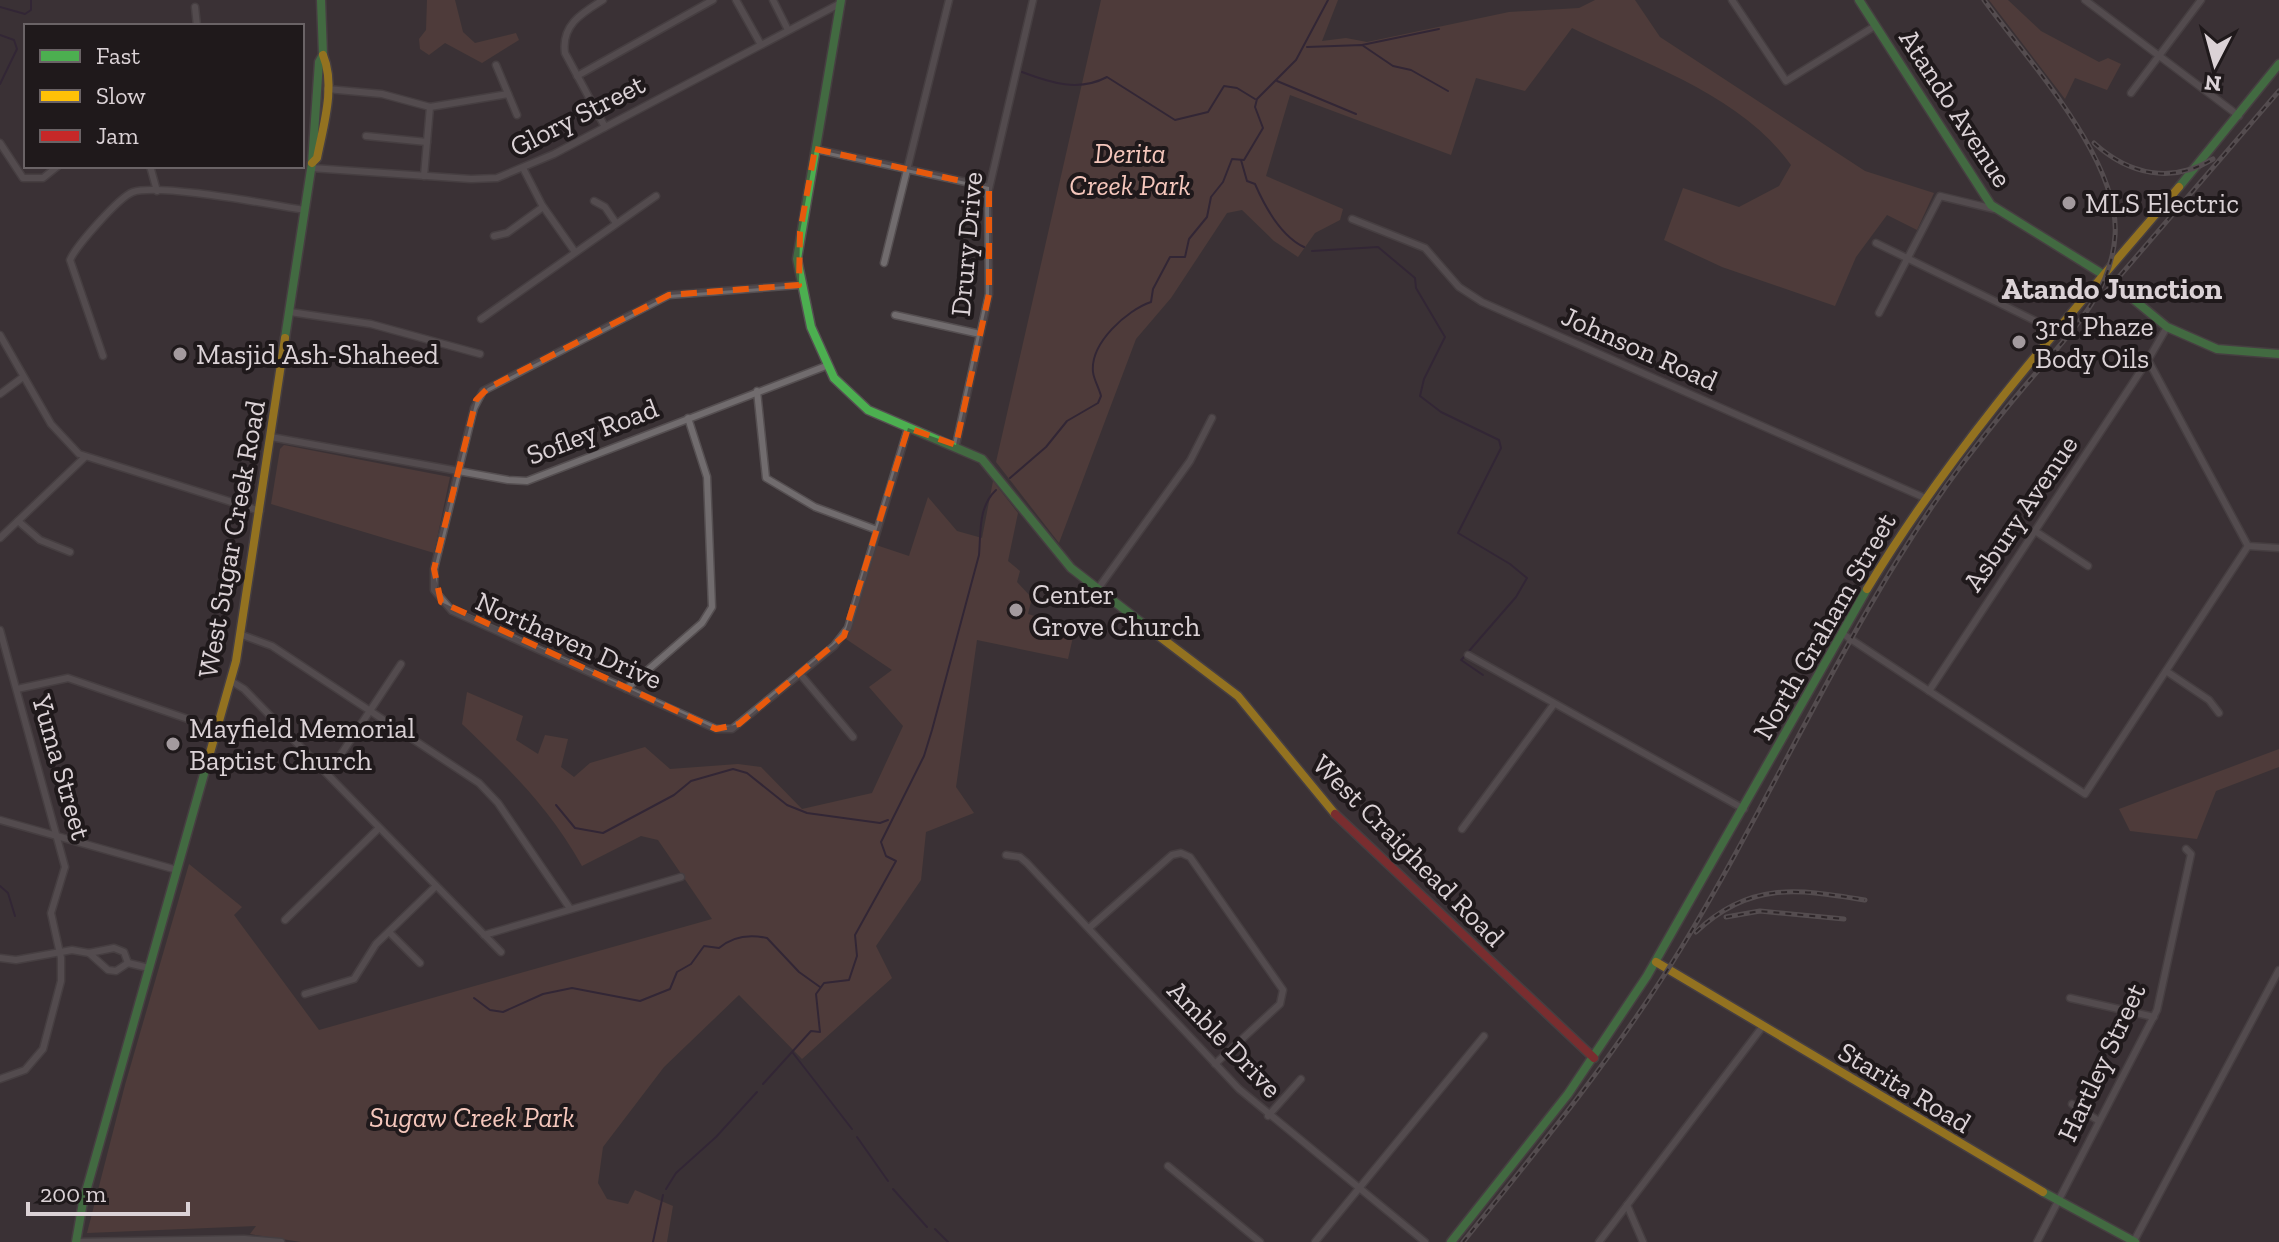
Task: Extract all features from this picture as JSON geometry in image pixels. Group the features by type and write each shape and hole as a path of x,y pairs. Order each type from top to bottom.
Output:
{"main road":[{"name":"West Sugar Creek Road","path":"76,1242 83,1202 242,635 312,165 311,125 319,62 323,55 321,0"},
{"name":"Atando Avenue","path":"1859,0 1985,198 1997,210 2104,275 2167,327 2217,349 2279,354"},
{"name":"West Craighead Road","path":"841,1 800,232 799,285 826,366 858,404 908,428 956,445 995,472 1059,555 1097,590 1238,696 1325,804 1552,1022 1594,1058"},
{"name":"West Sugar Creek Road","path":"312,165 317,158 327,89 328,61 323,55"},
{"name":"North Graham Street","path":"1451,1242 1594,1058 1656,962 1843,634 1925,498 1987,415 2239,116 2279,64"},
{"name":"Starita Road","path":"1656,962 1981,1158 2135,1242"}],"street":[{"path":"603,0 579,15 566,34 565,53 605,127"},
{"path":"577,76 713,0"},
{"path":"736,0 760,43"},
{"path":"773,0 787,28"},
{"path":"884,263 949,0"},
{"name":"Drury Drive","path":"956,445 990,285 989,187 1033,0"},
{"path":"1732,0 1786,81 1875,26"},
{"path":"2085,0 2239,116"},
{"path":"2131,93 2201,0"},
{"name":"Glory Street","path":"312,165 486,179 523,168 841,1"},
{"path":"195,7 197,24"},
{"path":"496,65 517,115"},
{"path":"327,89 388,95 430,107 508,94"},
{"path":"424,176 430,107"},
{"path":"366,136 427,142"},
{"path":"0,143 23,178 43,178 56,168"},
{"path":"815,149 989,187"},
{"path":"151,168 157,191"},
{"path":"523,168 543,207 575,252"},
{"path":"103,356 70,260 129,194 157,191 305,210"},
{"path":"481,319 656,196"},
{"path":"1879,313 1940,196 1997,210"},
{"path":"594,201 605,207 616,223"},
{"path":"494,236 507,233 543,207"},
{"name":"Johnson Road","path":"1352,219 1425,248 1459,287 1482,302 1925,498"},
{"path":"1876,243 2056,331"},
{"name":"Northaven Drive","path":"799,285 669,295 488,388 476,400 433,576 434,590 441,602 452,611 511,639 716,729 727,730 837,643 848,628 908,428"},
{"path":"290,312 362,322 480,354"},
{"path":"895,315 980,334"},
{"name":"Asbury Avenue","path":"1929,691 2167,327"},
{"path":"0,335 51,424 68,445 85,457 260,511"},
{"path":"2148,360 2248,546"},
{"name":"Sofley Road","path":"271,437 527,481 826,366"},
{"path":"0,394 23,377"},
{"path":"757,391 766,478 815,507 877,530"},
{"path":"626,689 702,623 712,607 707,477 688,418"},
{"path":"1097,590 1190,461 1212,418"},
{"path":"0,538 85,457"},
{"path":"18,521 40,540 70,552"},
{"path":"2035,531 2088,566"},
{"path":"2248,546 2279,548"},
{"path":"1843,634 2085,794 2248,546"},
{"name":"Yuma Street","path":"0,630 59,836 65,871 51,913 61,981 43,1049 25,1070 0,1079"},
{"path":"242,635 272,646 487,790 569,907"},
{"path":"1468,655 1744,809"},
{"path":"328,774 401,664"},
{"path":"2166,671 2209,700 2219,713"},
{"path":"800,674 853,737"},
{"path":"17,689 68,678 217,729"},
{"path":"231,681 244,689 501,952"},
{"path":"1462,829 1554,704"},
{"path":"0,820 177,870"},
{"path":"285,920 379,828"},
{"name":"Hartley Street","path":"2037,1242 2154,1017 2191,854 2186,849"},
{"path":"1089,928 1172,855 1179,853 1190,857 1262,957 1284,995 1280,1004 1215,1064"},
{"name":"Amble Drive","path":"1006,855 1020,857 1268,1116 1425,1242"},
{"path":"484,935 569,907 681,877"},
{"path":"305,994 354,979 370,951 436,886"},
{"path":"389,932 420,963"},
{"path":"0,958 16,960 59,951 89,953 120,949 128,963 149,968"},
{"path":"89,953 108,970 116,971 128,963"},
{"path":"2135,1242 2279,970"},
{"path":"2070,998 2154,1017"},
{"path":"1599,1242 1763,1026"},
{"path":"1315,1242 1484,1036"},
{"path":"1268,1116 1301,1079"},
{"path":"2072,1104 2099,1121"},
{"path":"1168,1166 1260,1242"},
{"path":"1627,1205 1643,1242"},
{"path":"76,1242 244,1239 281,1242"}],"highlighted area":[{"path":"815,149 989,187 989,294 956,445 908,428 844,636 739,724 716,729 441,602 434,569 476,400 488,388 669,295 799,285 800,232"}],"green space":[{"path":"427,0 455,0 463,32 475,43 516,33 519,40 482,63 445,43 429,55 420,49 419,39 426,30"},
{"name":"Derita Creek Park","path":"1101,0 1338,0 1322,41 1346,38 1367,42 1509,12 1579,8 1595,0 1635,0 1660,37 1865,171 1934,193 1917,230 1887,215 1856,257 1835,306 1722,267 1664,240 1683,188 1739,207 1779,186 1791,165 1746,119 1720,101 1661,69 1572,28 1525,91 1476,78 1451,155 1290,95 1266,176 1343,209 1340,220 1315,233 1298,257 1274,241 1242,210 1227,213 1171,298 1136,339 1059,543 996,462"},
{"path":"1989,0 2008,0 2041,31 2099,62 2108,58 2121,64 2107,90 2075,78 2065,99"},
{"path":"284,445 450,477 434,553 271,504 280,449"},
{"name":"Sugaw Creek Park","path":"993,481 1018,513 1008,561 1020,571 1017,582 1032,598 1028,614 1075,628 1068,659 977,640 956,787 974,813 926,832 921,880 876,946 892,978 802,1059 739,995 664,1067 603,1147 598,1183 607,1199 628,1204 635,1190 673,1206 667,1242 301,1242 250,1234 256,1226 87,1233 125,1085 189,864 242,907 234,915 319,1030 712,919 658,840 641,836 582,866 542,807 462,724 467,692 523,716 516,740 538,754 545,735 568,739 561,767 574,777 590,763 645,747 670,769 738,764 761,767 802,809 872,793 903,726 869,687 892,670 846,639 876,545 909,556 928,497 957,531 982,538"},
{"path":"2279,749 2279,767 2216,791 2197,839 2130,831 2119,809"}],"waterway":[{"path":"0,7 25,14 31,10 31,0"},
{"path":"1010,478 1046,447 1067,421 1098,403 1101,396 1093,372 1097,350 1121,320 1151,302 1153,289 1170,257 1185,257 1189,239 1207,217 1211,197 1223,182 1232,159 1244,160 1263,128 1255,107 1257,99 1296,60 1328,0"},
{"path":"1362,45 1439,29"},
{"path":"0,35 14,40 17,49 0,84"},
{"path":"1307,47 1362,45 1393,66 1411,70 1448,91"},
{"path":"1022,72 1075,85 1107,77 1175,120 1208,112 1224,86 1237,88 1255,99"},
{"path":"1277,81 1356,114"},
{"path":"1241,160 1247,181 1255,184 1275,220 1288,236 1304,247"},
{"path":"1312,251 1378,247 1415,278 1416,288 1445,337 1424,379 1420,396 1441,412 1499,440 1501,448 1458,533 1510,564 1527,578 1516,597 1469,651"},
{"path":"763,1084 811,1031 820,1032 816,994 824,983 849,980 857,956 855,935 896,861 886,856 881,842 924,756 979,555 983,512 996,490"},
{"path":"1465,656 1461,660 1483,675"},
{"path":"556,805 575,828 603,833 674,795 691,781 733,769 747,773 787,805 807,813 880,823 888,820"},
{"path":"0,886 8,893 15,916"},
{"path":"474,998 490,1010 503,1012 543,994 572,988 640,1001 670,989 677,972 691,964 704,946 719,948 748,936 767,938 799,972 820,987"},
{"path":"793,1053 852,1129"},
{"path":"666,1189 676,1173 716,1137 757,1092"},
{"path":"857,1137 888,1181"},
{"path":"893,1189 927,1227"},
{"path":"653,1242 663,1195"},
{"path":"935,1229 948,1242"}],"railway":[{"path":"1463,1242 1576,1099 1655,989 1715,890 1849,643 1920,524 1977,445 2085,314 2105,278 2115,236 2113,207 2103,176 2068,112 1984,0"},
{"path":"2105,293 2279,91"},
{"path":"2094,143 2122,163 2151,172 2182,172 2213,159"},
{"path":"1696,932 1736,904 1776,893 1818,893 1865,900"},
{"path":"1726,917 1760,911 1844,919"}],"traffic: fast":[{"path":"285,338 312,163 319,62 323,55 321,0"},
{"path":"841,0 797,259 811,327 834,378 868,410 982,459 1071,568 1151,630"},
{"path":"1859,0 1991,205 2104,275 2167,327 2217,349 2279,354"},
{"path":"2179,187 2279,64"},
{"path":"1451,1242 1568,1094 1647,976 1867,589"},
{"path":"76,1242 83,1202 206,767"},
{"path":"2043,1192 2135,1242"}],"traffic: slow":[{"path":"312,163 317,158 327,106 327,67 323,55"},
{"path":"1867,589 1901,535 1975,432 2179,187"},
{"path":"206,767 236,661 285,338"},
{"path":"1151,630 1238,696 1335,814"},
{"path":"1656,962 2043,1192"}],"traffic: jam":[{"path":"1335,814 1594,1058"}],"place":[{"name":"MLS Electric","path":"2069,203"},
{"name":"3rd Phaze Body Oils","path":"2019,342"},
{"name":"Masjid Ash-Shaheed","path":"180,354"},
{"name":"Center Grove Church","path":"1016,610"},
{"name":"Mayfield Memorial Baptist Church","path":"173,744"}],"district":[{"name":"Atando Junction","path":"2112,289"}]}
